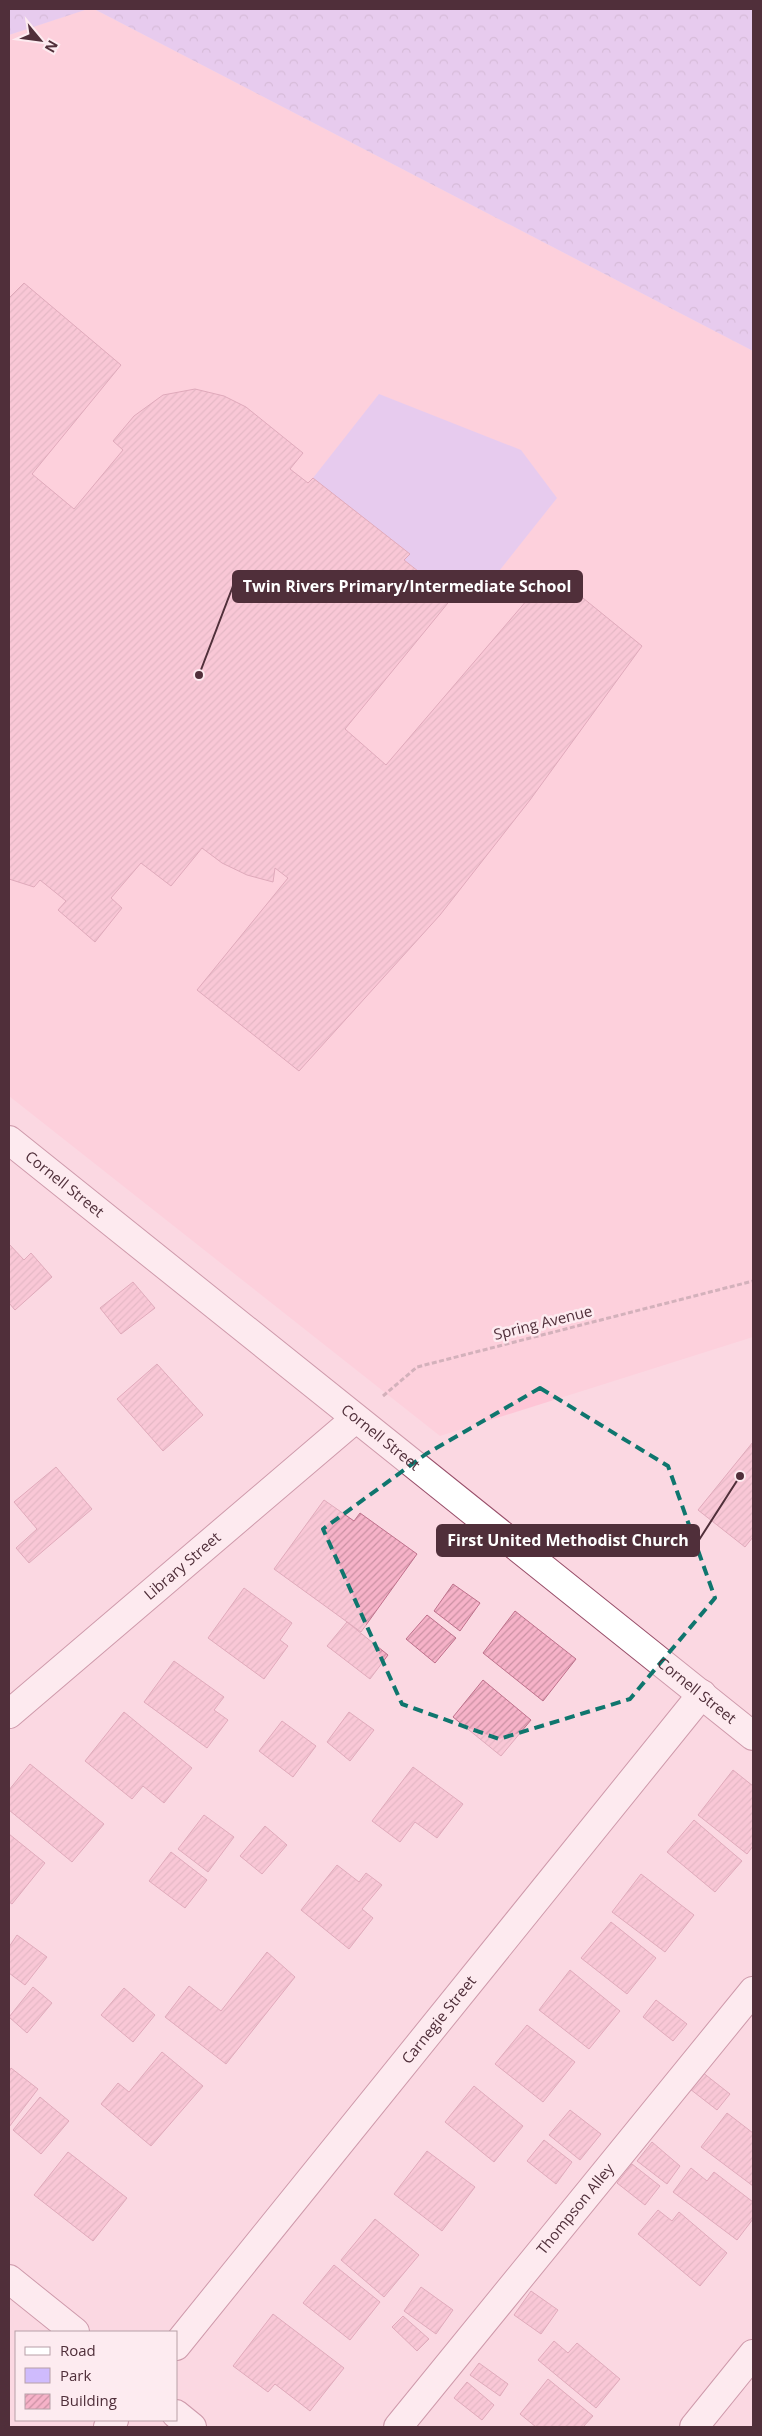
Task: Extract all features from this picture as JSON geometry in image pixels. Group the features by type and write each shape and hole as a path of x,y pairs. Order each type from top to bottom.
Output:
{"street":[{"name":"Cornell Street","path":"9,1140 753,1736"},
{"name":"Library Street","path":"9,1714 355,1419"},
{"name":"Carnegie Street","path":"178,2344 702,1694"},
{"name":"Thompson Alley","path":"398,2427 753,1991"},
{"path":"9,2279 74,2331"},
{"path":"694,2427 753,2354"},
{"path":"178,2416 192,2427"}],"path":[{"name":"Spring Avenue","path":"355,1419 417,1367 753,1281"}],"highlighted area":[{"path":"540,1388 668,1466 715,1598 630,1699 499,1739 402,1704 323,1529 426,1454"}],"shaded area":[{"path":"87,9 94,9 753,351 753,1337 440,1436 9,1096 9,35"}],"green space":[{"path":"9,9 88,9 9,35"},
{"path":"94,9 753,9 753,351"},
{"path":"379,394 521,450 557,498 477,599 462,587 452,598 404,560 410,554 313,478"}],"building":[{"path":"24,283 121,365 32,474 74,509 123,450 113,441 134,416 163,395 195,389 224,396 246,407 303,453 290,469 308,483 313,478 410,554 404,560 452,598 345,729 386,765 551,572 642,646 530,800 440,915 299,1071 197,990 288,878 275,868 273,882 247,875 222,863 202,848 171,886 141,863 111,898 122,908 95,942 58,910 66,901 40,880 34,887 9,879 9,298"},
{"path":"9,1244 24,1260 31,1253 52,1277 15,1310 9,1303"},
{"path":"133,1282 155,1308 121,1334 100,1308"},
{"path":"157,1364 203,1415 163,1451 117,1399"},
{"path":"753,1442 753,1537 745,1547 698,1510"},
{"path":"56,1467 92,1509 29,1563 16,1548 37,1529 14,1502"},
{"path":"324,1500 354,1521 360,1513 417,1554 361,1632 274,1569"},
{"path":"453,1584 480,1603 460,1631 434,1611"},
{"path":"244,1588 292,1623 280,1640 288,1646 264,1679 208,1638"},
{"path":"515,1611 576,1659 543,1701 483,1653"},
{"path":"427,1615 456,1638 435,1663 406,1639"},
{"path":"347,1622 388,1655 370,1679 327,1646"},
{"path":"174,1661 224,1697 214,1710 228,1720 207,1748 144,1702"},
{"path":"483,1680 531,1720 501,1756 453,1717"},
{"path":"124,1712 192,1768 164,1803 143,1786 132,1799 85,1761"},
{"path":"349,1712 374,1730 350,1761 327,1742"},
{"path":"282,1721 316,1746 293,1777 259,1751"},
{"path":"30,1764 104,1824 72,1862 9,1810 9,1790"},
{"path":"413,1767 463,1804 437,1838 415,1822 400,1842 372,1821"},
{"path":"733,1770 753,1786 753,1846 747,1854 698,1815"},
{"path":"204,1815 234,1837 208,1872 178,1849"},
{"path":"694,1820 742,1861 715,1892 667,1852"},
{"path":"265,1826 287,1845 262,1874 240,1856"},
{"path":"9,1834 45,1863 12,1904 9,1902"},
{"path":"171,1852 207,1880 185,1908 149,1881"},
{"path":"337,1865 359,1882 366,1873 382,1885 362,1909 373,1918 349,1949 301,1910"},
{"path":"641,1874 694,1915 665,1952 612,1912"},
{"path":"611,1922 656,1958 627,1994 581,1958"},
{"path":"17,1935 47,1957 25,1985 9,1973 9,1947"},
{"path":"267,1952 295,1977 226,2064 165,2017 189,1986 221,2011"},
{"path":"570,1970 620,2011 589,2049 539,2010"},
{"path":"33,1987 52,2003 27,2033 9,2017"},
{"path":"124,1988 155,2015 133,2042 101,2015"},
{"path":"656,2000 687,2024 673,2041 643,2017"},
{"path":"527,2025 575,2062 543,2102 495,2064"},
{"path":"162,2052 203,2086 151,2146 101,2104 118,2083 129,2092"},
{"path":"11,2068 38,2089 9,2127 9,2072"},
{"path":"702,2072 730,2094 717,2110 690,2089"},
{"path":"474,2086 523,2126 494,2162 445,2122"},
{"path":"40,2097 69,2121 41,2154 13,2130"},
{"path":"570,2110 601,2134 580,2160 549,2135"},
{"path":"727,2113 753,2133 753,2186 701,2147"},
{"path":"544,2140 572,2162 556,2184 527,2161"},
{"path":"652,2142 680,2166 667,2184 637,2161"},
{"path":"427,2151 475,2187 442,2231 394,2194"},
{"path":"68,2152 127,2198 93,2241 34,2195"},
{"path":"632,2164 660,2186 645,2205 617,2183"},
{"path":"691,2168 707,2181 714,2172 753,2202 753,2219 737,2240 673,2192"},
{"path":"658,2210 672,2221 679,2212 727,2253 700,2286 638,2234"},
{"path":"375,2219 419,2255 384,2297 341,2260"},
{"path":"334,2265 380,2302 350,2340 303,2303"},
{"path":"421,2287 453,2310 436,2334 404,2311"},
{"path":"531,2291 558,2310 541,2334 514,2315"},
{"path":"273,2314 344,2368 310,2411 275,2384 268,2392 233,2366"},
{"path":"403,2316 429,2339 417,2351 392,2327"},
{"path":"554,2341 568,2353 577,2343 620,2379 596,2408 538,2360"},
{"path":"479,2363 508,2384 500,2396 470,2375"},
{"path":"548,2379 593,2416 583,2427 536,2427 520,2414"},
{"path":"467,2382 494,2405 482,2420 454,2398"}],"place":[{"name":"Twin Rivers Primary/Intermediate School","path":"199,675"},
{"name":"First United Methodist Church","path":"740,1476"}]}
